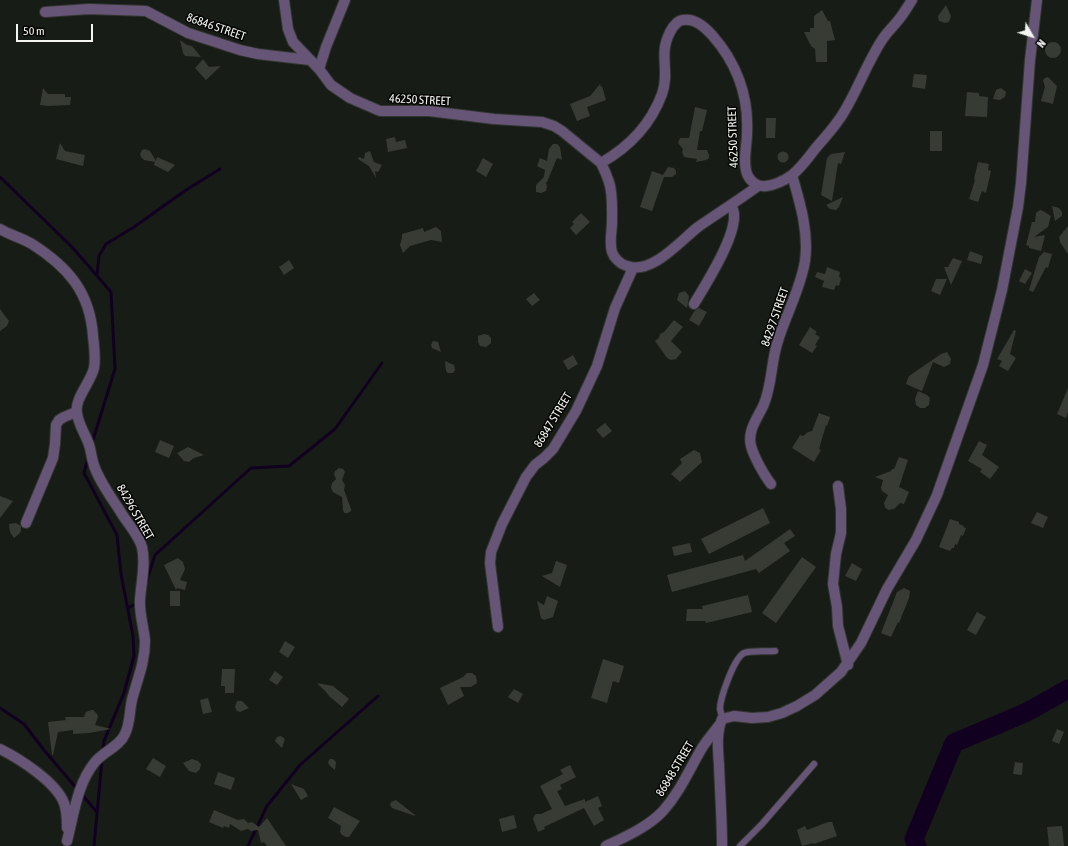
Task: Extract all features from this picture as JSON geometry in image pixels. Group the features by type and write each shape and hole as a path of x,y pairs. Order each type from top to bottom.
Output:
{"street":[{"name":"46250 STREET","path":"284,0 290,34 298,48 338,91 371,108 388,112 428,111 494,119 542,122 554,126 562,131 601,163 626,146 642,129 654,112 662,92 664,82 664,48 667,37 676,23 681,20 690,19 709,32 719,43 737,73 742,89 746,118 746,166 748,176 752,182 758,186"},
{"path":"319,69 326,47 346,0"},
{"path":"601,163 610,184 612,216 610,244 612,252 617,260 623,265 633,268 650,264 678,246 697,228 758,186 772,185 792,175 803,164 841,118 883,38 912,0"},
{"path":"722,846 722,814 718,742 721,721 734,716 752,718 768,717 782,713 815,695 848,665 861,643 887,589 916,540 937,495 983,365 1002,290 1018,207 1021,183 1030,60 1037,0"},
{"name":"86846 STREET","path":"45,12 89,9 146,11 188,33 232,48 258,54 310,60"},
{"name":"84297 STREET","path":"771,484 764,474 751,446 751,434 755,421 764,404 772,377 776,347 802,279 805,261 807,243 792,175"},
{"path":"694,304 726,246 733,222 734,213 732,205"},
{"path":"0,229 11,236 30,244 61,265 83,293 93,328 95,367 78,402 76,412 59,420 56,426 53,458 26,523"},
{"name":"86847 STREET","path":"498,627 490,564 491,552 515,497 526,477 535,465 553,449 576,411 597,366 615,308 633,268"},
{"name":"84296 STREET","path":"67,843 77,797 85,777 94,763 102,754 124,736 128,728 132,697 143,660 145,642 140,602 143,558 142,547 97,472 93,463 91,448 76,412"},
{"path":"838,486 841,509 841,533 836,554 833,584 837,607 838,626 848,665"},
{"name":"86848 STREET","path":"606,846 634,833 662,813 672,801 701,750 721,721"},
{"path":"0,749 32,768 58,794 64,803 67,843"}],"lane":[{"path":"721,721 720,709 722,700 732,670 739,658 743,654 749,652 775,651"},
{"path":"740,846 762,824 814,764"}],"building":[{"path":"946,5 951,16 949,22 945,23 939,21 938,16"},
{"path":"822,10 828,21 830,21 835,40 827,41 827,62 816,62 815,49 811,46 804,32 810,32 810,28 814,28 814,16"},
{"path":"180,40 187,45 192,46 201,57 185,56"},
{"path":"1053,42 1059,44 1061,50 1059,56 1053,58 1047,56 1045,50 1047,44"},
{"path":"203,59 209,67 221,66 206,80 195,68"},
{"path":"914,74 927,75 925,89 912,87"},
{"path":"1048,77 1057,86 1053,104 1041,101 1045,87 1043,80"},
{"path":"600,84 606,100 587,107 590,116 577,121 570,104 590,96"},
{"path":"43,88 48,94 65,94 65,97 71,97 70,105 40,105"},
{"path":"1001,88 1006,92 1005,97 1000,100 993,99 996,90"},
{"path":"967,92 979,93 979,96 988,97 987,117 965,116"},
{"path":"695,107 707,110 702,131 700,131 697,150 707,150 709,155 709,158 706,160 696,162 697,159 684,157 682,152 683,149 678,143 680,138 689,138"},
{"path":"766,118 776,118 775,138 766,138"},
{"path":"930,131 942,131 942,151 930,151"},
{"path":"395,137 396,142 405,140 407,148 388,152 386,139"},
{"path":"60,143 65,151 85,155 83,166 56,159"},
{"path":"553,144 557,144 560,147 562,160 557,158 546,182 546,191 541,193 536,192 536,185 544,177 545,170 537,166 540,158 547,161 549,149"},
{"path":"145,149 150,151 156,161 157,157 175,165 168,172 154,165 155,162 144,160 140,154 142,150"},
{"path":"370,151 374,162 382,165 378,172 375,171 376,178 369,166 358,159 359,157 364,159 365,153"},
{"path":"781,152 785,152 787,153 787,161 781,162 778,159 778,155"},
{"path":"845,152 841,164 838,163 832,201 821,195 827,158 831,154"},
{"path":"483,158 493,164 486,177 476,171"},
{"path":"978,162 989,164 988,170 991,171 986,193 982,191 978,202 969,199 975,180"},
{"path":"668,167 674,168 676,174 672,177 664,177 652,211 640,207 652,171 663,175"},
{"path":"843,197 839,207 836,210 830,209 826,205"},
{"path":"1052,206 1059,208 1062,212 1062,216 1055,221"},
{"path":"1040,210 1051,216 1048,227 1034,237 1045,235 1041,251 1029,248 1029,246 1026,245 1032,222 1035,222 1036,213"},
{"path":"581,213 590,222 576,235 570,228 574,224 572,222"},
{"path":"1068,226 1068,254 1060,242 1059,237"},
{"path":"436,227 441,231 442,242 431,240 410,246 403,253 400,245 402,234 423,228 424,232"},
{"path":"970,251 983,256 981,264 967,260"},
{"path":"1044,252 1052,254 1048,268 1046,267 1033,292 1029,290 1039,257"},
{"path":"953,258 962,261 951,285 944,267 948,267"},
{"path":"289,260 294,268 284,275 279,267"},
{"path":"827,267 840,272 839,277 841,278 839,286 836,285 834,290 822,287 824,281 815,277 817,272 825,274"},
{"path":"1025,269 1032,273 1025,284 1019,281"},
{"path":"936,279 947,279 940,295 931,291"},
{"path":"685,291 689,296 687,308 677,300 679,293"},
{"path":"534,293 540,300 532,306 526,299"},
{"path":"699,308 707,312 699,326 689,320 695,310"},
{"path":"0,309 9,321 7,326 0,331"},
{"path":"674,320 683,327 671,341 682,352 676,359 671,360 667,358 655,341"},
{"path":"810,327 817,332 815,334 820,337 815,345 817,346 812,353 799,345"},
{"path":"1014,330 1016,331 1010,354 1016,358 1008,371 999,366 1002,361 997,359"},
{"path":"484,334 491,338 491,343 486,347 480,346 478,342 478,336"},
{"path":"433,341 438,342 441,352 432,348 431,345"},
{"path":"947,352 951,359 950,364 944,367 933,362 922,391 906,384 909,376 941,354"},
{"path":"573,355 578,364 568,370 563,361"},
{"path":"445,361 454,365 455,370 453,373 448,373 446,371"},
{"path":"1068,388 1068,412 1066,418 1057,414"},
{"path":"918,391 930,398 929,405 925,408 920,408 916,405 915,399"},
{"path":"819,413 830,417 819,449 821,450 814,462 792,448 800,435 803,436 812,431"},
{"path":"605,423 612,431 603,438 596,430"},
{"path":"160,440 174,446 169,458 155,452"},
{"path":"979,441 987,445 982,455 999,467 990,479 980,472 982,469 968,461"},
{"path":"188,447 204,455 194,458 189,462 184,461 177,453"},
{"path":"694,450 700,453 702,462 680,482 671,474 682,463 680,459"},
{"path":"899,457 908,460 899,487 909,492 904,504 900,503 894,509 888,510 884,503 888,495 882,491 881,488 883,480 875,477 894,469"},
{"path":"339,468 343,469 345,472 342,480 345,485 344,490 351,509 348,513 344,513 342,497 333,492 331,488 332,483 336,479 334,474 335,471"},
{"path":"0,496 13,501 0,518"},
{"path":"763,508 770,523 709,554 701,539"},
{"path":"1037,512 1048,517 1043,528 1031,523"},
{"path":"950,519 959,522 959,524 966,528 957,545 955,544 954,548 950,551 939,547"},
{"path":"16,523 21,526 21,530 20,533 14,538 10,532 9,524"},
{"path":"790,529 795,536 784,543 790,551 759,573 756,569 672,592 667,575 743,555 745,561"},
{"path":"690,543 692,552 674,556 672,547"},
{"path":"802,557 816,567 776,623 762,613"},
{"path":"178,558 183,562 185,569 180,580 187,582 185,590 177,588 176,590 164,565"},
{"path":"556,561 567,565 560,587 542,576 552,573"},
{"path":"852,563 862,569 856,581 845,576"},
{"path":"904,588 910,591 909,598 899,623 898,622 891,637 881,633 897,592"},
{"path":"170,591 180,591 180,606 170,606"},
{"path":"748,595 752,612 706,623 705,621 686,621 687,609 703,609 702,606"},
{"path":"547,596 558,601 553,617 544,620 541,618 537,601 544,605"},
{"path":"977,612 986,617 976,635 967,630"},
{"path":"285,641 295,647 288,658 279,652"},
{"path":"603,659 624,666 619,683 613,681 607,703 591,698"},
{"path":"222,669 235,669 234,693 225,693 225,686 221,686"},
{"path":"275,671 283,677 277,685 269,680"},
{"path":"467,673 472,673 476,676 477,683 471,687 460,687 464,696 448,705 440,688 463,677"},
{"path":"317,683 333,686 349,699 342,707"},
{"path":"514,689 523,694 518,703 508,697"},
{"path":"208,698 212,712 203,714 200,700"},
{"path":"237,701 242,701 249,708 240,712 237,711 235,707"},
{"path":"91,710 97,714 98,717 95,725 111,729 73,734 73,730 58,732 52,755 48,722 66,720 65,717 84,717 86,712"},
{"path":"1057,729 1064,732 1059,744 1052,741"},
{"path":"281,736 285,739 282,748 275,741 277,737"},
{"path":"153,758 166,766 160,777 146,769"},
{"path":"192,759 201,764 200,769 196,773 189,771 183,763"},
{"path":"330,759 333,759 336,762 335,770 329,765 328,762"},
{"path":"1015,762 1023,763 1022,775 1013,774"},
{"path":"570,765 576,777 560,785 562,789 557,791 565,806 585,799 585,802 598,796 602,806 598,808 604,820 594,826 584,808 544,827 545,829 538,832 533,819 534,816 552,809 540,786 563,774 560,770"},
{"path":"218,772 235,778 231,790 214,784"},
{"path":"291,784 304,789 308,796 301,800"},
{"path":"396,800 415,816 392,808 390,805 391,802"},
{"path":"334,807 360,821 349,837 342,835 340,832 341,826 328,818"},
{"path":"214,810 238,820 244,819 248,823 252,822 259,827 267,818 286,846 267,846 264,842 261,843 258,830 251,831 248,829 241,831 230,824 229,828 224,826 223,828 209,822"},
{"path":"514,815 517,828 502,832 499,819"},
{"path":"828,822 832,822 837,836 814,844 802,846 797,830 805,826 807,830"},
{"path":"1062,826 1064,846 1049,846 1047,827"}],"waterway":[{"path":"97,275 99,256 106,244 220,169"},
{"path":"0,177 72,247 111,292 115,369 92,443"},
{"path":"147,580 155,555 251,468 289,466 335,429 382,363"},
{"path":"88,458 84,473 117,535 121,574 133,636 134,656 124,693 104,741 103,751"},
{"path":"128,608 137,603"},
{"path":"917,846 914,839 954,743 1027,712 1068,689"},
{"path":"248,846 267,806 300,765 378,696"},
{"path":"0,708 24,724 43,749 96,811"},
{"path":"94,846 102,760"}]}
